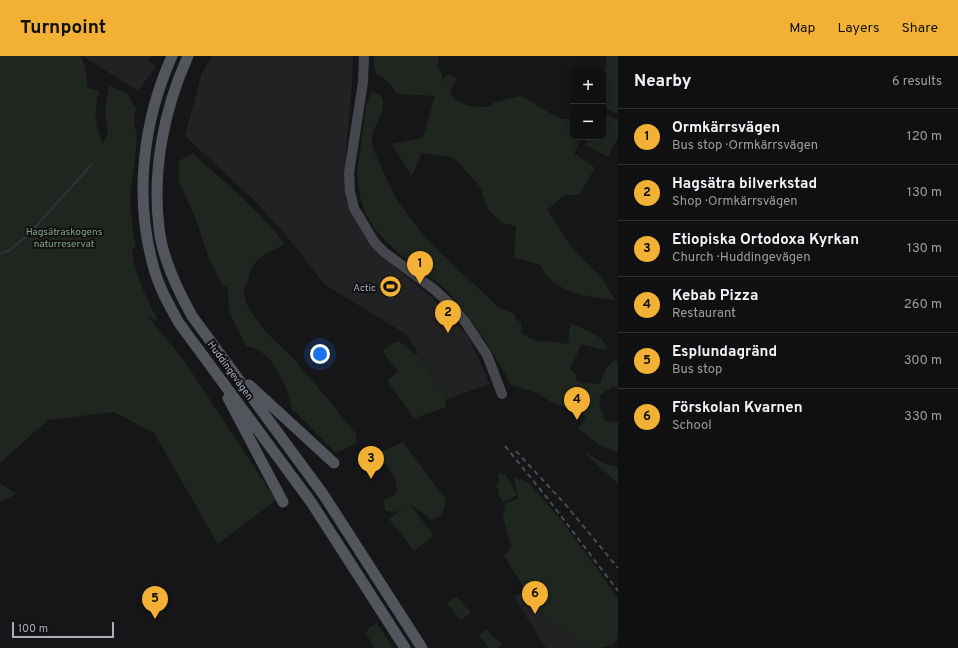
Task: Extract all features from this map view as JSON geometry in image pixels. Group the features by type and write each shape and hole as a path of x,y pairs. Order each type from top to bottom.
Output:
{"main road":[{"name":"Huddingevägen","path":"172,56 155,104 147,133 143,166 142,196 145,230 153,266 163,294 179,323 211,368 311,502 405,648"},
{"name":"Huddingevägen","path":"188,56 179,75 169,108 162,136 158,165 157,194 159,229 167,261 177,288 192,316 323,494 422,648"},
{"path":"216,349 258,394 334,463"},
{"path":"211,368 283,502"}],"street":[{"path":"364,56 363,82 349,173 350,192 354,208 375,243 384,252 435,290 452,306 466,323 487,355 502,394"}],"shaded area":[{"path":"83,56 151,56 149,61 156,67 138,91"},
{"path":"212,56 353,56 345,163 345,198 369,242 383,257 430,296 468,336 490,384 447,399 407,335 324,284 286,235 255,201 185,136 202,73"},
{"path":"526,590 534,603 556,626 570,632 586,647 602,648 546,648 514,597"}],"green space":[{"name":"Hagsätraskogens naturreservat","path":"0,56 81,56 85,67 88,88 99,91 96,106 96,123 103,144 108,132 105,109 109,85 128,94 136,108 134,118 137,142 130,198 133,234 136,247 132,250 133,259 142,286 158,320 149,318 183,359 276,500 218,544 154,433 114,412 48,420 0,463"},
{"path":"374,56 439,56 437,66 442,72 443,86 443,78 449,74 453,77 457,76 450,94 458,102 474,106 490,107 495,102 520,96 560,119 570,119 570,140 580,140 574,153 595,168 579,195 565,195 547,210 572,248 602,279 616,300 598,298 572,292 556,284 545,274 540,265 514,257 516,226 502,223 488,209 480,187 454,158 421,153 415,170 411,176 392,144 423,138 435,96 397,94 388,82 376,74"},
{"path":"606,56 618,56 618,114 606,109 605,68"},
{"path":"373,91 380,95 383,100 383,107 372,141 375,153 393,192 404,211 432,244 495,304 502,309 515,314 515,319 522,323 521,333 531,339 542,342 546,341 568,344 570,323 598,336 605,344 607,349 581,345 570,369 576,374 576,379 581,383 600,384 607,368 616,360 618,363 618,388 612,387 600,395 601,401 599,408 603,413 604,421 618,422 618,452 599,445 578,428 586,418 577,410 554,404 537,393 511,385 482,337 448,292 395,250 371,223 362,202 359,190 358,171 366,110"},
{"path":"606,114 618,120 618,137 608,157 585,145 588,140 606,140"},
{"path":"192,153 252,208 275,231 285,244 263,256 252,267 243,290 248,308 265,331 291,356 356,434 356,444 336,453 292,409 285,385 272,362 258,349 246,346 229,312 228,288 222,284 209,259 195,217 179,182 179,161"},
{"path":"395,342 400,342 415,354 417,352 447,399 445,403 447,407 409,420 413,417 387,381 398,371 382,351"},
{"path":"403,442 446,500 442,514 432,520 409,503 434,536 414,551 389,519 409,504 396,512 386,511 383,501 394,495 397,489 395,478 379,454"},
{"path":"586,452 601,462 618,467 618,484 585,453"},
{"path":"500,473 506,475 517,495 503,502 496,487 500,481 497,476"},
{"path":"514,477 529,483 562,521 618,598 618,638 613,645 601,648 586,647 570,632 556,626 534,603 504,556 511,547 503,517 505,504 518,498"},
{"path":"0,483 16,494 0,502"},
{"path":"457,597 471,613 461,620 447,603"},
{"path":"377,623 393,648 375,648 366,634 369,628"},
{"path":"486,629 502,645 498,648 489,648 479,635"}],"waterway":[{"path":"0,254 10,250 28,235 91,165"}],"railway":[{"path":"505,446 548,499 618,591"},
{"path":"516,451 565,504 618,568"}],"place":[{"name":"Ormkärrsvägen","path":"420,284"},
{"name":"Actic","path":"391,287"},
{"name":"Hagsätra bilverkstad","path":"448,333"},
{"name":"Kebab Pizza","path":"577,420"},
{"name":"Etiopiska Ortodoxa Kyrkan","path":"371,479"},
{"name":"Förskolan Kvarnen","path":"535,614"},
{"name":"Esplundagränd","path":"155,619"}]}
